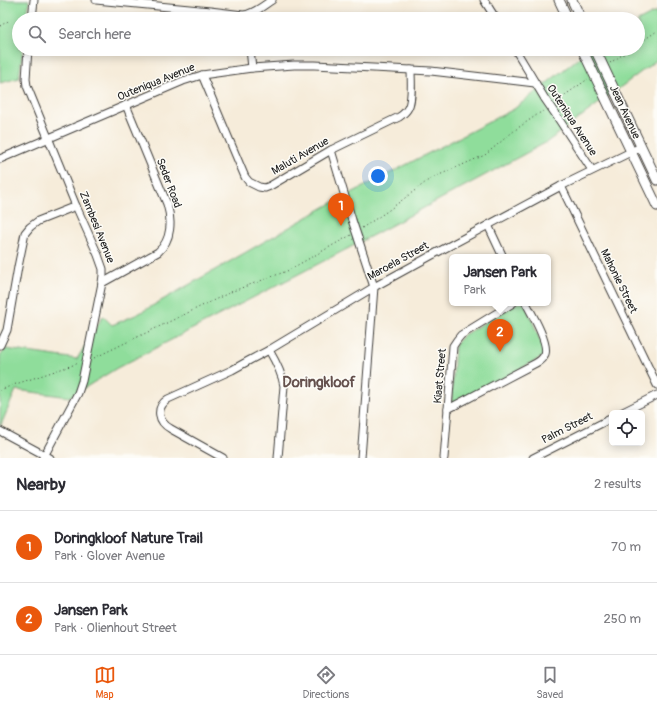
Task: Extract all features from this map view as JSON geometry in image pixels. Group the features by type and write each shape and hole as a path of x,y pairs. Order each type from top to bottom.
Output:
{"main road":[{"path":"559,0 565,12"},
{"path":"572,0 578,12"},
{"name":"Jean Avenue","path":"585,56 657,206"},
{"name":"Jean Avenue","path":"598,56 657,180"},
{"path":"621,104 624,120 631,139 631,152"}],"street":[{"path":"33,12 34,0"},
{"path":"96,0 158,3 215,12"},
{"path":"254,12 272,0"},
{"path":"484,0 492,12"},
{"name":"Zambesi Avenue","path":"28,56 27,86 103,269 102,283 82,381 78,393 46,457"},
{"path":"251,56 252,68"},
{"path":"519,56 535,82"},
{"name":"Outeniqua Avenue","path":"0,159 183,81 202,75 252,68 315,65 454,73 535,82 592,170"},
{"name":"Maluti Avenue","path":"202,75 245,177 253,185 265,188 331,150 405,113 410,102 411,70"},
{"name":"Seder Road","path":"102,283 162,249 167,240 170,227 170,215 167,204 126,105"},
{"name":"Maroela Street","path":"223,458 164,424 160,417 160,409 162,404 168,399 232,370 269,350 374,287 488,225 592,170 641,147"},
{"path":"331,150 356,235 374,287 361,458"},
{"name":"Mahonie Street","path":"561,186 657,385"},
{"path":"0,345 7,330 22,244 27,231 38,221 76,206"},
{"path":"488,225 502,254"},
{"name":"Kiaat Street","path":"444,458 453,346 461,336 508,306"},
{"path":"448,409 536,363 542,358 546,345 527,306"},
{"path":"269,350 278,367 284,386 278,458"},
{"path":"627,410 657,395"},
{"name":"Palm Street","path":"533,458 609,420"},
{"path":"0,431 46,457"}],"path":[{"path":"0,26 10,20"},
{"path":"645,39 657,31"},
{"path":"610,63 620,56"},
{"path":"551,104 588,79"},
{"path":"94,358 233,291 287,271 356,235 430,178 485,155 515,130 545,109"},
{"path":"0,390 80,363"}],"green space":[{"path":"0,0 29,0 28,12 12,12 12,56 22,56 19,78 0,83"},
{"path":"657,11 657,60 547,142 349,248 117,368 70,397 16,390 0,427 0,356 6,349 77,359 103,316 112,325 138,314 330,204 514,109 581,56 645,56 645,17"},
{"path":"512,306 526,306 546,355 451,406 455,346 462,336"}],"place":[{"name":"Doringkloof Nature Trail","path":"341,226"},
{"name":"Jansen Park","path":"500,352"}],"district":[{"name":"Doringkloof","path":"319,382"}]}
